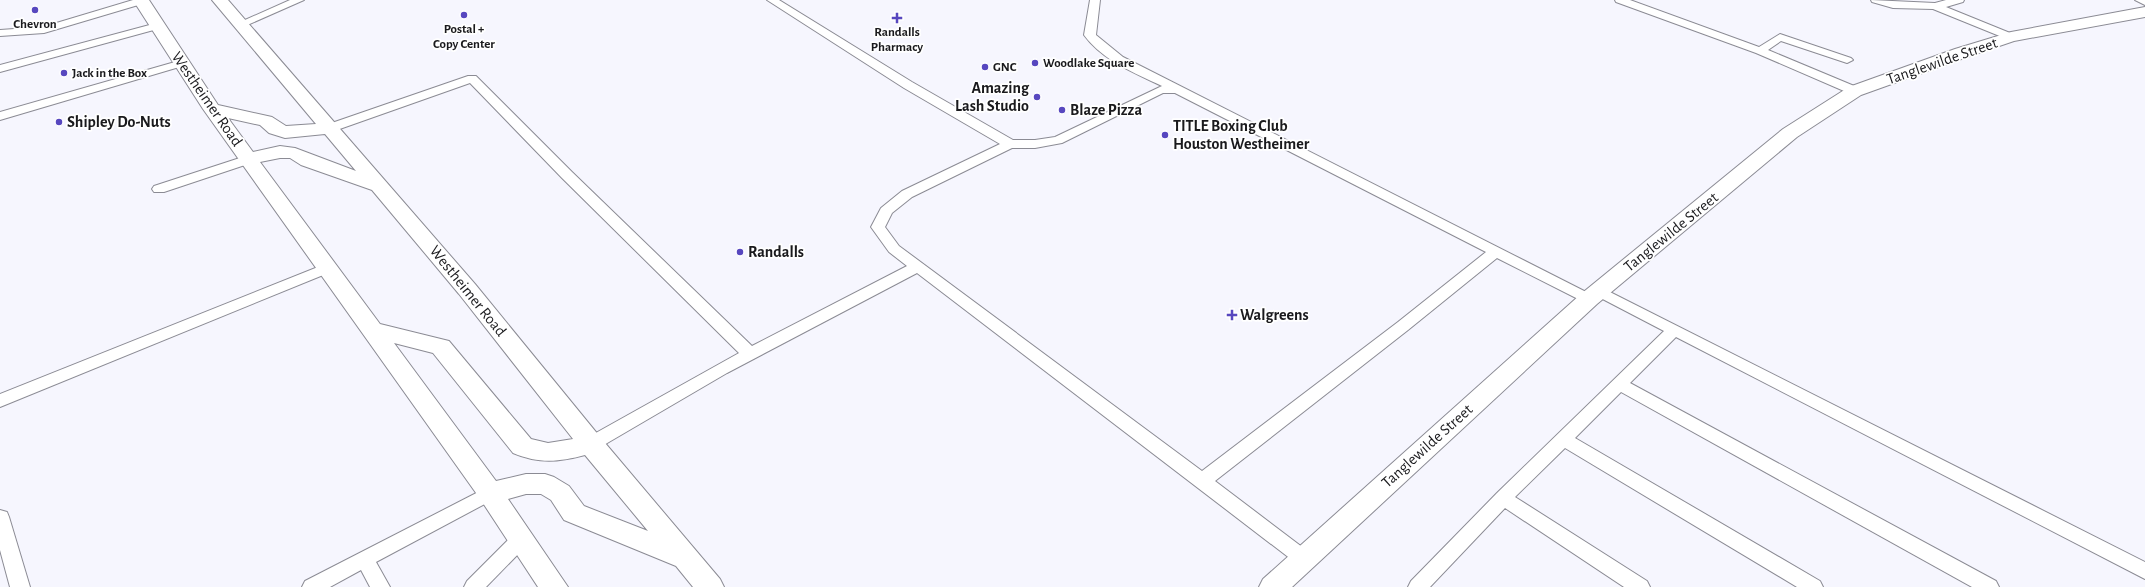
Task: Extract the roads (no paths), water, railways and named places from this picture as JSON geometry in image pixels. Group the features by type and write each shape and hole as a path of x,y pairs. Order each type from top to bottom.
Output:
{"main road":[{"name":"Westheimer Road","path":"141,0 212,110 328,268 490,494 554,587"},
{"name":"Westheimer Road","path":"220,0 467,289 591,444 710,587"},
{"name":"Tanglewilde Street","path":"1273,587 1303,558 1594,295 1790,133 1856,92 2011,37 2145,12"},
{"path":"212,110 266,121 275,129 285,132 330,128"},
{"path":"249,159 276,152 290,151 302,155 308,161 380,187"},
{"path":"372,330 441,347 522,446 533,452 549,454 591,444"},
{"path":"490,494 526,484 545,484 560,493 574,513 688,559"}],"lane":[{"path":"0,33 44,30 141,0"},
{"path":"241,24 299,0"},
{"path":"772,0 908,85 1010,144"},
{"path":"1094,0 1090,35 1106,52 1495,252 1674,330 2145,571"},
{"path":"1620,0 1760,51 1856,92"},
{"path":"1876,0 1893,5 1935,6 1959,0"},
{"path":"2140,0 2145,2"},
{"path":"1935,6 2011,37"},
{"path":"0,69 157,26"},
{"path":"1760,51 1780,37 1847,60"},
{"path":"0,116 182,63"},
{"path":"330,128 472,78 546,154 750,354"},
{"path":"1177,89 1161,90 1058,140 1035,144 1010,144 907,194 886,211 878,226 894,249 917,267 1303,558"},
{"path":"159,189 249,159"},
{"path":"1202,481 1403,326 1495,252"},
{"path":"591,444 750,354 917,267"},
{"path":"0,401 328,268"},
{"path":"1418,587 1503,498 1564,439 1618,383 1674,330"},
{"path":"1618,383 1989,587"},
{"path":"1564,439 1813,587"},
{"path":"312,587 490,494"},
{"path":"1503,498 1640,587"},
{"path":"0,517 20,587"},
{"path":"474,587 521,539"},
{"path":"365,559 380,587"}],"place":[{"name":"Chevron","path":"35,10"},
{"name":"Postal + Copy Center","path":"464,15"},
{"name":"Randalls Pharmacy","path":"897,18"},
{"name":"Woodlake Square","path":"1035,63"},
{"name":"GNC","path":"985,67"},
{"name":"Jack in the Box","path":"64,73"},
{"name":"Amazing Lash Studio","path":"1037,97"},
{"name":"Blaze Pizza","path":"1062,110"},
{"name":"Shipley Do-Nuts","path":"59,122"},
{"name":"TITLE Boxing Club Houston Westheimer","path":"1165,135"},
{"name":"Randalls","path":"740,252"},
{"name":"Walgreens","path":"1232,315"}]}
